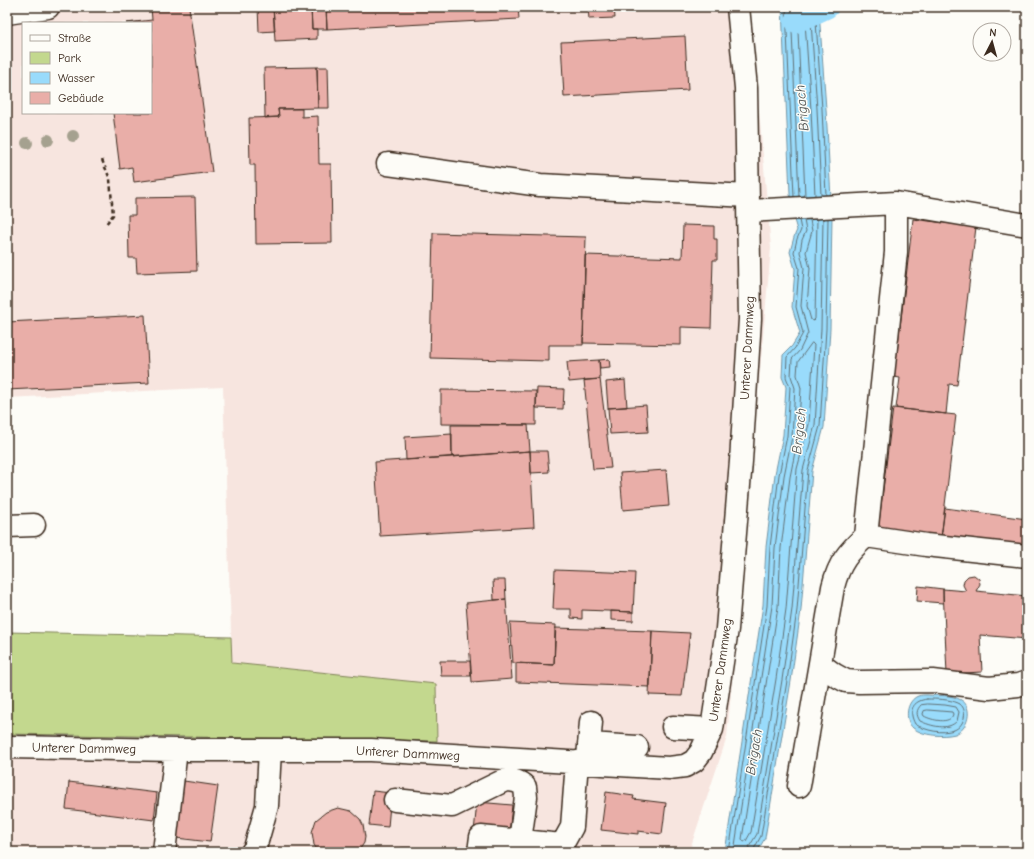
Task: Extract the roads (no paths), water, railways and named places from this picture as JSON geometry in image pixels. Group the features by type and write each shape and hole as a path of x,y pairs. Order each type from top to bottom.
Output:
{"street":[{"path":"7,12 48,7"},
{"name":"Unterer Dammweg","path":"7,747 176,750 371,750 585,757 669,768 685,766 694,761 701,752 712,729 727,629 742,453 750,319 755,206 738,7"},
{"path":"388,164 540,185 755,206 854,206 896,204 1027,225"},
{"path":"799,786 833,587 837,572 844,558 866,536 896,252 896,204"},
{"path":"7,526 34,525"},
{"path":"866,536 926,546 1027,556"},
{"path":"820,664 834,675 846,681 933,681 989,688 1018,685 1027,682"},
{"path":"479,852 481,837 520,841 558,848 572,827 591,722"},
{"path":"673,727 712,729"},
{"path":"585,757 637,748"},
{"path":"164,852 176,750"},
{"path":"252,852 255,848 267,806 270,750"},
{"path":"395,800 452,806 505,780 520,782 525,787 526,797 520,841"}],"water":[{"name":"Brigach","path":"782,7 819,7 832,217 830,329 824,427 812,471 801,610 765,838 757,852 725,852 763,605 766,547 775,474 783,435 786,387 782,377 783,355 792,346 800,333 792,307 795,269 790,252 797,230 790,194"},
{"path":"927,695 953,697 965,703 968,718 960,732 939,736 922,733 910,725 907,716 911,702 918,696"}],"waterway":[{"path":"796,22 828,7"}]}
